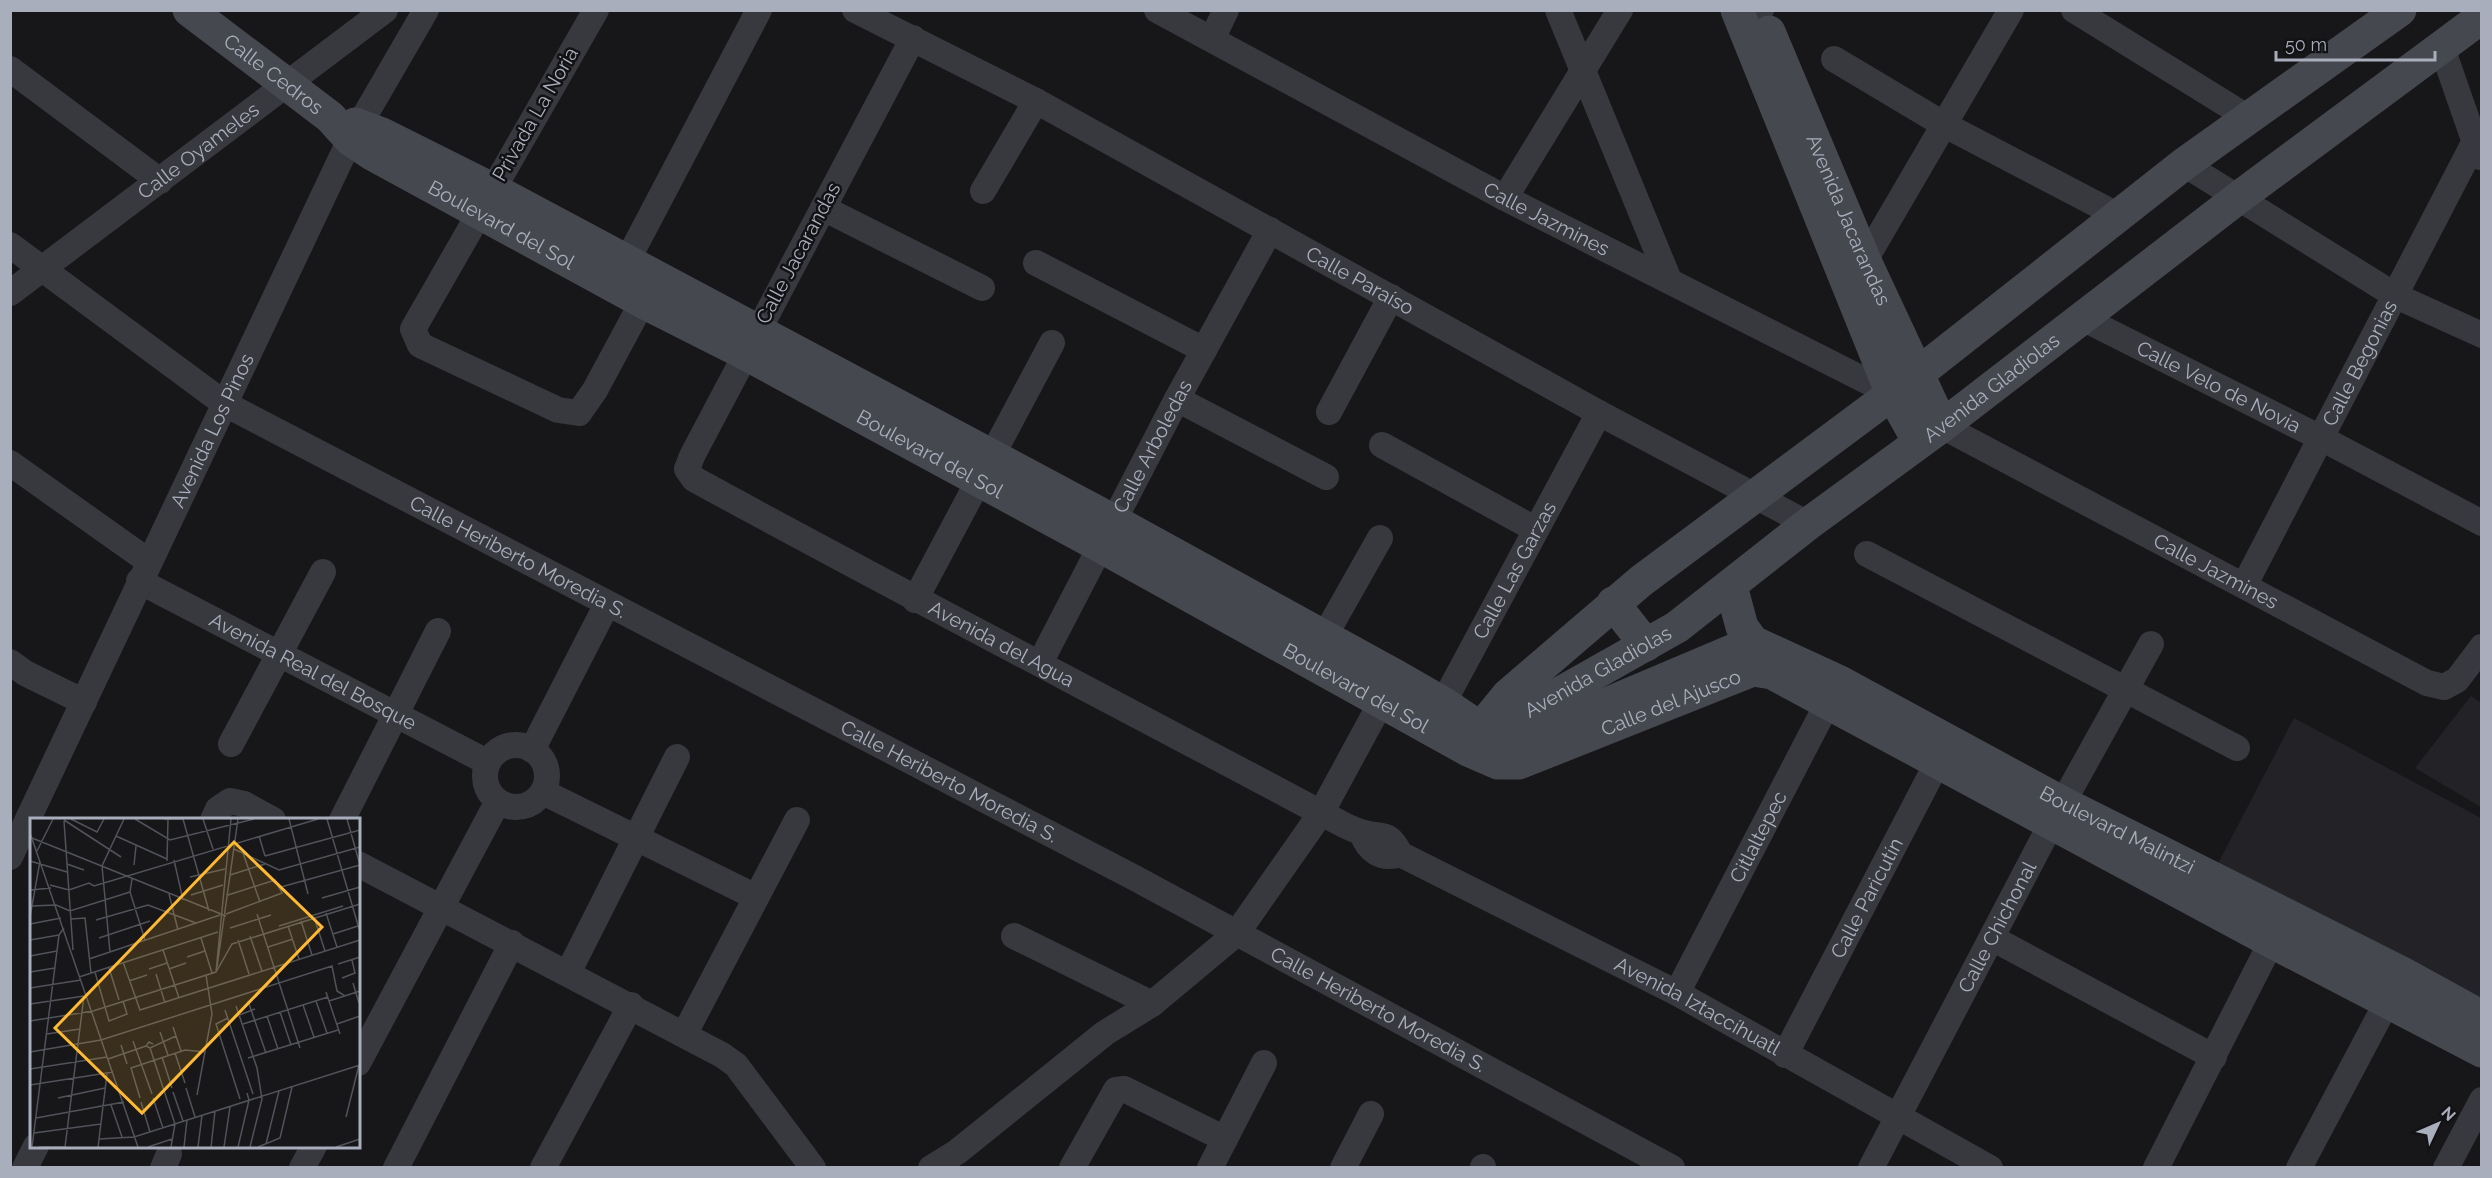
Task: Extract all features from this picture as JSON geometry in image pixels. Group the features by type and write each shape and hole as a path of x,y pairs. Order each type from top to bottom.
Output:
{"street":[{"name":"Calle Cedros","path":"189,10 346,127"},
{"name":"Calle Oyameles","path":"10,293 385,10"},
{"name":"Avenida Los Pinos","path":"34,818 144,571 225,404 346,127 426,10"},
{"name":"Privada La Noria","path":"596,10 413,329 420,345 558,410 579,413 595,390 649,289"},
{"path":"627,261 759,10"},
{"name":"Calle Paraíso","path":"855,10 1036,101 1599,413 1808,524"},
{"name":"Calle Jazmines","path":"1157,10 1505,198 1892,394"},
{"path":"1212,39 1226,10"},
{"path":"1558,10 1669,280"},
{"path":"1505,198 1620,10"},
{"path":"1857,274 2011,10"},
{"path":"2074,10 2247,117"},
{"name":"Avenida Gladiolas","path":"1474,738 1508,695 1613,603 1892,394 1917,372 2184,164 2400,10"},
{"name":"Avenida Jacarandas","path":"1752,15 1857,274 1892,394"},
{"name":"Avenida Gladiolas","path":"1474,738 1523,714 1677,627 1808,524 1931,434 2238,198 2481,17"},
{"name":"Calle Jacarandas","path":"687,469 751,341 913,38"},
{"path":"2441,45 2478,151"},
{"path":"1834,59 1943,124 2120,216"},
{"path":"10,69 160,181"},
{"path":"983,191 1036,101"},
{"name":"Boulevard del Sol","path":"346,127 751,341 1107,533 1437,715 1474,738 1498,763 1510,764"},
{"name":"Calle Begonias","path":"2244,584 2396,296 2478,151"},
{"path":"2184,164 2396,296 2481,335"},
{"name":"Boulevard del Sol","path":"485,201 627,261 649,289"},
{"path":"823,208 982,288"},
{"name":"Calle Arboledas","path":"1040,663 1177,399 1270,230"},
{"name":"Calle Heriberto Moredia S.","path":"10,245 225,404 1237,933 1672,1167"},
{"path":"1036,262 1204,350"},
{"name":"Avenida Jacarandas","path":"1857,274 1917,372 1931,434"},
{"path":"1329,412 1391,297"},
{"name":"Calle Velo de Novia","path":"2082,318 2321,438 2481,523"},
{"path":"915,600 1052,343"},
{"path":"1892,394 1931,434"},
{"path":"1177,399 1326,477"},
{"name":"Calle Las Garzas","path":"1437,715 1599,413"},
{"name":"Calle Jazmines","path":"1931,434 2244,584 2427,683 2444,687 2457,680 2481,647"},
{"path":"1382,445 1535,529"},
{"name":"Avenida Real del Bosque","path":"10,463 144,571 280,654 487,762"},
{"name":"Avenida del Agua","path":"687,469 694,479 915,600 1040,663 1321,813"},
{"path":"1317,650 1380,538"},
{"path":"1866,554 2237,748"},
{"path":"231,744 323,572"},
{"path":"1731,586 1742,627 1753,642"},
{"path":"1613,603 1646,645"},
{"path":"532,750 607,604"},
{"path":"343,818 438,632"},
{"name":"Boulevard Malintzi","path":"1753,642 1834,693 2057,813 2279,928 2395,987 2481,1017"},
{"name":"Calle del Ajusco","path":"1474,738 1501,742 1519,741 1753,642"},
{"name":"Calle Chichonal","path":"1871,1167 2057,813 2151,644"},
{"name":"Calle del Ajusco","path":"1510,764 1530,759 1753,670 1772,673 1834,693"},
{"path":"15,673 84,702"},
{"path":"931,1167 957,1152 1105,1033 1152,1004 1237,933 1321,813 1389,688"},
{"name":"Citlaltepec","path":"1677,993 1834,693"},
{"path":"515,745 532,750 543,761 547,777 543,792 531,804 514,808 497,803 484,784 487,762 499,749 515,745"},
{"name":"Calle Paricutín","path":"1785,1055 1943,752"},
{"path":"568,973 677,757"},
{"path":"543,792 756,897"},
{"path":"360,1059 497,803"},
{"path":"221,810 244,804 271,818"},
{"name":"Avenida Iztaccíhuatl","path":"1321,813 1362,833 1380,834 1394,841 1400,854 1677,993 1990,1167"},
{"path":"685,1033 797,820"},
{"name":"Avenida Los Pinos","path":"20,850 30,827"},
{"path":"360,865 685,1033 736,1065 813,1167"},
{"path":"2156,1167 2279,928"},
{"path":"1014,936 1152,1004"},
{"path":"1992,938 2214,1057"},
{"path":"396,1167 512,943"},
{"path":"2300,1167 2395,987"},
{"name":"Boulevard Malintzi","path":"2395,987 2481,1051"},
{"path":"543,1167 631,1005"},
{"path":"1210,1167 1264,1063"},
{"path":"1072,1167 1116,1090 1124,1089 1225,1139"},
{"path":"2446,1167 2481,1100"},
{"path":"1343,1167 1371,1114"},
{"path":"25,1167 35,1148"},
{"path":"302,1167 313,1148"}],"shaded area":[{"path":"2471,696 2481,703 2481,807 2415,768"},
{"path":"2294,718 2481,818 2481,1019 2211,877"}]}
